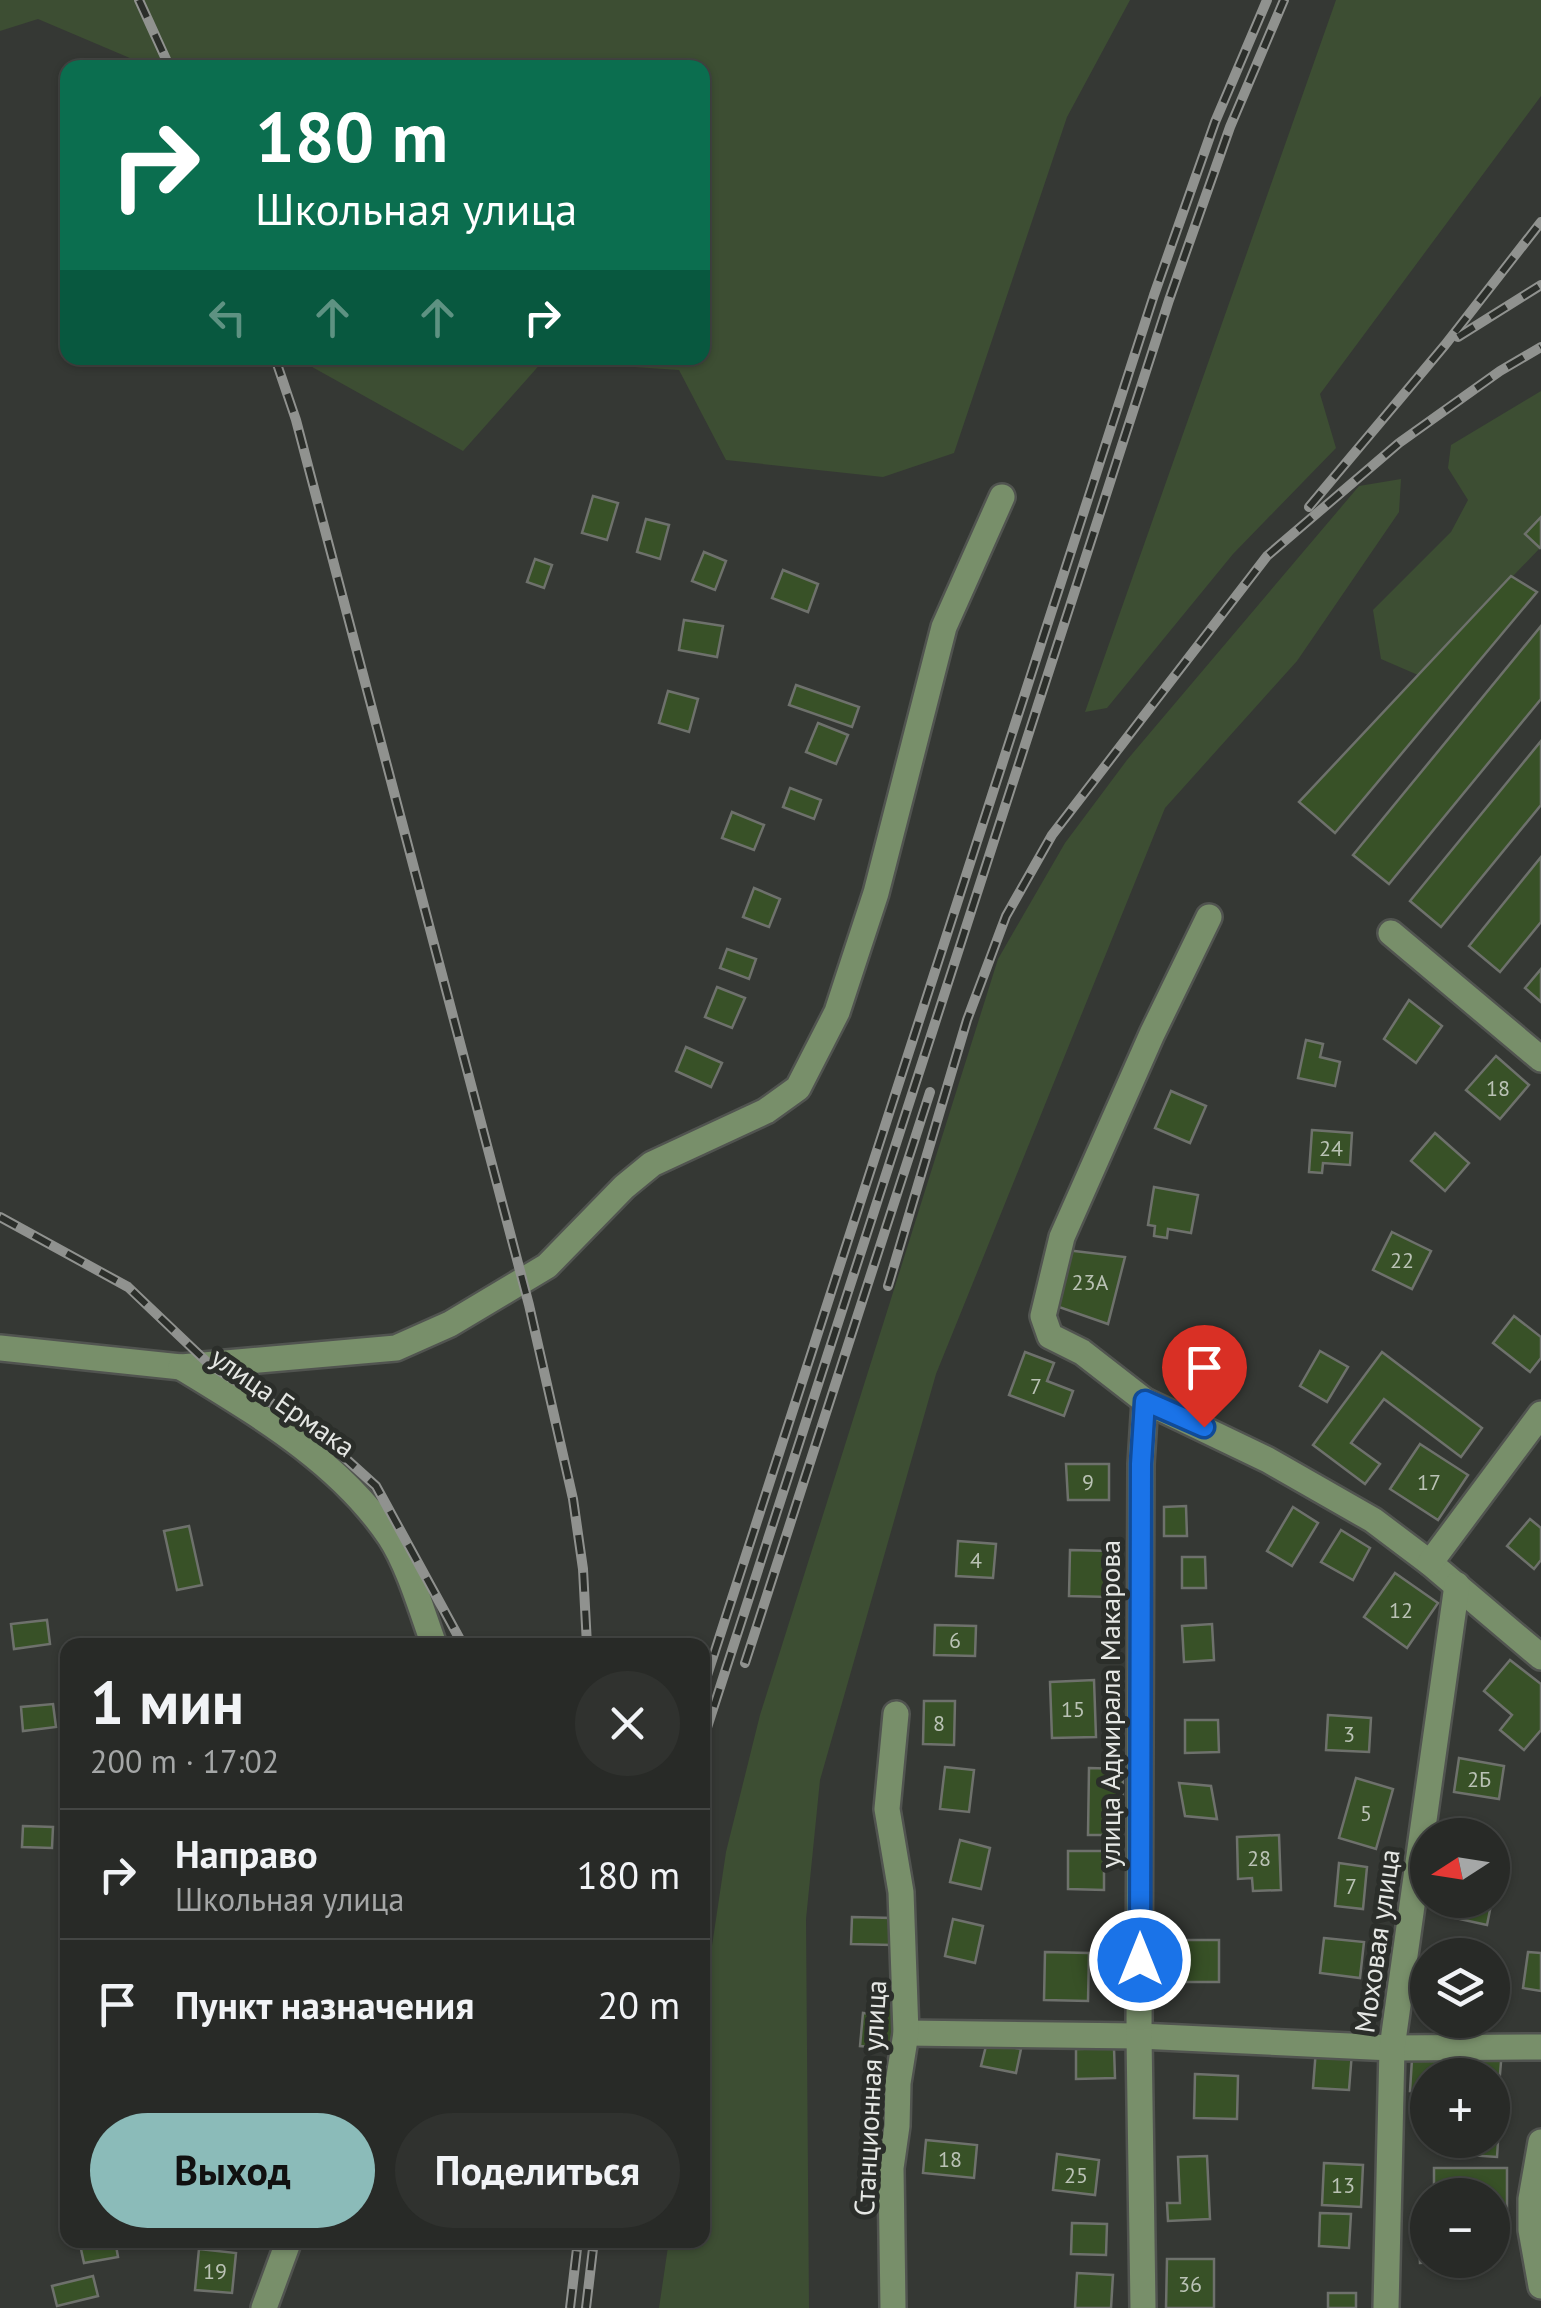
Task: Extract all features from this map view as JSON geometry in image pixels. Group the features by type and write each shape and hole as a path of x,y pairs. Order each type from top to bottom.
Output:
{"street":[{"path":"0,1348 181,1368 396,1348 450,1324 548,1266 624,1187 652,1164 766,1111 798,1088 836,1012 876,893 944,627 1002,497"},
{"path":"1208,917 1062,1237 1042,1316 1050,1336 1082,1352 1145,1401 1268,1460 1372,1520 1430,1563 1541,1657"},
{"path":"1391,933 1541,1059"},
{"name":"улица Ермака","path":"181,1368 256,1414 341,1477 392,1540 431,1638"},
{"name":"улица Адмирала Макарова","path":"1143,2308 1141,1464 1145,1401"},
{"path":"1430,1563 1541,1414"},
{"name":"Моховая улица","path":"1386,2308 1392,2048 1457,1585"},
{"name":"Станционная улица","path":"893,2308 892,2168 906,2033 902,1892 887,1808 896,1714"},
{"path":"906,2033 1140,2036 1392,2048 1541,2047"},
{"path":"1541,2142 1531,2230 1541,2286"},
{"path":"264,2308 286,2248"}],"green space":[{"path":"0,0 1130,0 1067,117 954,453 883,477 726,460 679,370 603,365 710,365 710,60 135,60 38,19 0,31"},
{"path":"1336,0 1541,0 1541,96 1320,394 1336,448 1233,554 1107,708 1085,712"},
{"path":"309,365 539,365 463,451"},
{"path":"1541,391 1541,517 1525,534 1540,548 1418,675 1381,659 1373,610 1451,532 1468,500 1448,468 1451,445"},
{"path":"1401,479 1399,512 1297,661 1165,808 936,1374 820,1780 806,1919 809,2308 659,2308 668,2248 710,2248 710,1959 726,1852 760,1715 998,959 1065,843 1127,760 1359,486"}],"building":[{"path":"593,496 618,503 607,540 582,533"},
{"path":"1541,517 1541,547 1540,548 1525,534"},
{"path":"646,519 669,525 660,559 637,552"},
{"path":"704,552 726,561 715,590 692,581"},
{"path":"535,559 552,565 544,588 527,582"},
{"path":"783,570 818,584 808,612 772,598"},
{"path":"1511,576 1537,592 1335,833 1299,802"},
{"path":"684,620 723,626 717,657 679,650"},
{"path":"1541,626 1541,699 1389,884 1353,855"},
{"path":"796,685 859,707 852,727 789,705"},
{"path":"668,691 698,699 689,732 659,723"},
{"path":"818,723 848,735 836,764 806,752"},
{"path":"1541,741 1541,805 1441,927 1410,901"},
{"path":"790,788 821,800 814,819 783,807"},
{"path":"732,812 764,825 754,850 722,838"},
{"path":"1541,857 1541,922 1500,972 1469,946"},
{"path":"754,888 780,899 769,927 743,917"},
{"path":"727,949 756,959 749,979 720,968"},
{"path":"1541,969 1541,1002 1525,988"},
{"path":"717,987 745,998 732,1028 705,1017"},
{"path":"1409,1000 1442,1026 1416,1063 1384,1039"},
{"path":"1306,1040 1323,1044 1320,1057 1340,1062 1335,1086 1298,1078"},
{"path":"686,1047 722,1063 711,1087 676,1071"},
{"path":"1496,1056 1529,1085 1500,1119 1466,1090"},
{"path":"1171,1091 1206,1106 1190,1143 1155,1128"},
{"path":"1312,1130 1352,1133 1350,1165 1323,1163 1322,1173 1309,1172"},
{"path":"1435,1133 1469,1163 1445,1191 1411,1161"},
{"path":"1154,1187 1198,1195 1191,1233 1168,1229 1167,1238 1154,1236 1155,1226 1148,1225"},
{"path":"1392,1232 1431,1251 1412,1289 1373,1270"},
{"path":"1066,1250 1125,1257 1108,1324 1056,1306"},
{"path":"1514,1316 1541,1337 1541,1358 1530,1372 1493,1343"},
{"path":"1183,1349 1227,1367 1218,1391 1174,1373"},
{"path":"1320,1351 1348,1367 1327,1402 1300,1386"},
{"path":"1025,1352 1054,1363 1047,1381 1073,1391 1064,1416 1009,1395"},
{"path":"1382,1352 1482,1428 1461,1457 1384,1399 1351,1443 1380,1464 1365,1484 1313,1445"},
{"path":"1420,1444 1468,1475 1438,1520 1390,1489"},
{"path":"1066,1464 1109,1464 1109,1500 1068,1500"},
{"path":"1186,1506 1187,1536 1164,1536 1164,1507"},
{"path":"1293,1507 1318,1523 1292,1566 1267,1551"},
{"path":"1530,1519 1541,1528 1541,1560 1534,1569 1507,1546"},
{"path":"189,1526 202,1585 177,1590 164,1531"},
{"path":"1341,1530 1370,1548 1353,1580 1321,1562"},
{"path":"958,1541 996,1544 993,1578 956,1576"},
{"path":"1070,1550 1112,1551 1110,1597 1069,1596"},
{"path":"1182,1557 1205,1557 1206,1588 1182,1588"},
{"path":"1395,1573 1438,1603 1407,1648 1364,1617"},
{"path":"47,1620 50,1644 14,1649 11,1624"},
{"path":"1212,1624 1214,1660 1184,1662 1182,1626"},
{"path":"935,1625 976,1626 975,1656 934,1655"},
{"path":"1510,1660 1541,1684 1541,1730 1524,1750 1500,1730 1512,1715 1484,1691"},
{"path":"1094,1680 1096,1737 1052,1738 1050,1682"},
{"path":"924,1701 955,1701 954,1745 923,1744"},
{"path":"53,1704 56,1727 23,1731 21,1707"},
{"path":"1328,1715 1371,1718 1369,1752 1326,1750"},
{"path":"1185,1720 1218,1720 1219,1752 1185,1753"},
{"path":"1459,1758 1504,1766 1499,1799 1454,1792"},
{"path":"945,1767 974,1770 969,1812 940,1809"},
{"path":"1089,1768 1123,1769 1122,1835 1088,1835"},
{"path":"1356,1778 1393,1789 1376,1849 1339,1838"},
{"path":"1179,1783 1211,1786 1217,1819 1185,1816"},
{"path":"23,1826 53,1827 52,1848 22,1847"},
{"path":"1279,1835 1281,1890 1253,1891 1252,1878 1238,1879 1237,1837"},
{"path":"960,1840 990,1848 981,1889 950,1882"},
{"path":"1068,1851 1104,1851 1104,1890 1068,1889"},
{"path":"1339,1863 1367,1867 1363,1909 1335,1906"},
{"path":"852,1917 893,1918 892,1945 851,1944"},
{"path":"1455,1918 1488,1918 1487,1925"},
{"path":"953,1919 983,1926 975,1963 945,1956"},
{"path":"1324,1938 1364,1942 1360,1978 1320,1973"},
{"path":"1182,1940 1219,1940 1219,1982 1182,1982"},
{"path":"1045,1952 1089,1953 1088,2001 1044,2000"},
{"path":"1528,1952 1541,1953 1541,1991 1523,1988"},
{"path":"879,1997 902,1999 898,2049 860,2046 863,2013 878,2015"},
{"path":"987,2042 1021,2049 1016,2073 981,2066"},
{"path":"1413,2043 1502,2050 1501,2058 1412,2058"},
{"path":"1114,2048 1115,2078 1076,2079 1076,2049"},
{"path":"1316,2049 1352,2052 1349,2090 1313,2088"},
{"path":"1195,2074 1238,2076 1237,2119 1194,2118"},
{"path":"926,2140 977,2145 974,2178 923,2173"},
{"path":"1057,2154 1099,2160 1095,2195 1053,2190"},
{"path":"1207,2156 1210,2219 1168,2221 1167,2203 1180,2203 1178,2157"},
{"path":"1324,2163 1363,2165 1361,2207 1322,2205"},
{"path":"1434,2168 1507,2168 1507,2178 1434,2178"},
{"path":"1320,2213 1351,2214 1349,2248 1319,2246"},
{"path":"1072,2223 1107,2224 1106,2255 1071,2254"},
{"path":"81,2248 116,2248 118,2257 84,2263"},
{"path":"199,2249 236,2253 232,2293 195,2290"},
{"path":"1167,2259 1214,2259 1214,2308 1166,2308"},
{"path":"1077,2273 1113,2275 1111,2308 1075,2308"},
{"path":"93,2276 98,2296 57,2306 52,2286"},
{"path":"1328,2293 1356,2293 1356,2308 1328,2308"}],"railway":[{"path":"139,0 166,60"},
{"path":"710,1666 1154,295 1215,122 1267,0"},
{"path":"710,1718 1169,300 1230,127 1284,0"},
{"path":"1309,507 1445,345 1541,222"},
{"path":"1458,337 1541,285"},
{"path":"888,1286 967,1020 1006,916 1052,835 1267,556 1399,443 1500,371 1541,347"},
{"path":"277,365 296,420 529,1305 573,1499 583,1569 587,1638"},
{"path":"745,1663 930,1092"},
{"path":"0,1217 128,1287 210,1365 312,1428 376,1486 459,1638"},
{"path":"570,2308 577,2248"},
{"path":"586,2308 593,2248"}],"route":[{"path":"1140,1960 1141,1464 1145,1401 1204,1427"}]}
